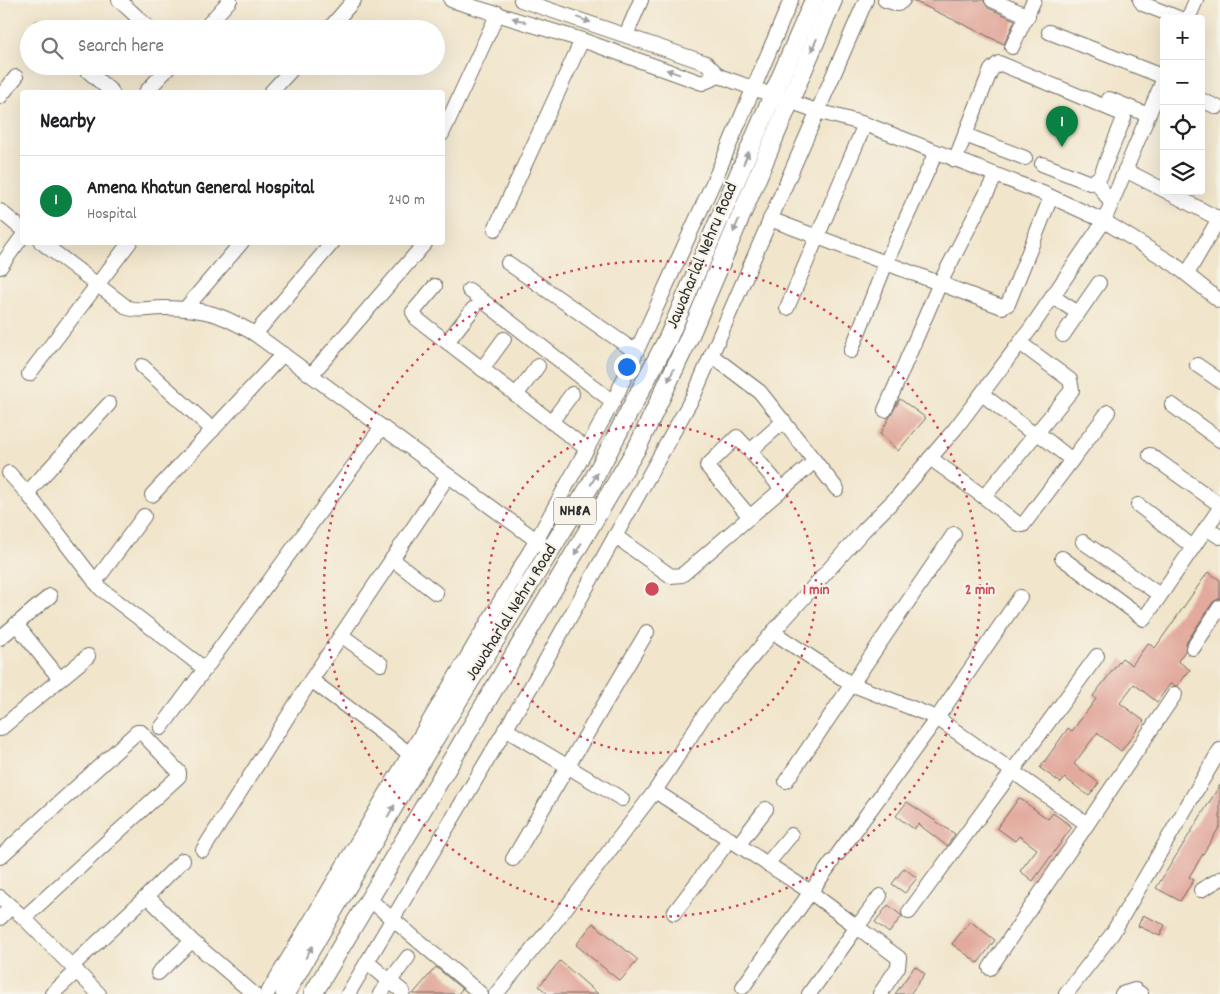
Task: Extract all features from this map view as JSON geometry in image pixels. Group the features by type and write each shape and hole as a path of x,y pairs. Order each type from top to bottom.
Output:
{"main road":[{"name":"Jawaharlal Nehru Road","path":"285,994 543,546 619,435 668,338 814,0"},
{"name":"Jawaharlal Nehru Road","path":"313,994 638,446 688,340 833,0"}],"street":[{"path":"119,0 140,20"},
{"path":"212,20 230,0"},
{"path":"337,20 354,0"},
{"path":"451,0 582,40 702,83 719,76"},
{"path":"521,0 549,4 626,35 706,63 719,76 817,111 864,124 1051,197 1104,221 1187,274 1220,301"},
{"path":"626,35 641,0"},
{"path":"266,994 410,754 543,546 587,449 613,402 636,352 791,0"},
{"path":"348,994 505,729 694,395 866,0"},
{"path":"885,0 898,4 903,0"},
{"path":"992,0 1028,16"},
{"path":"1012,48 1034,0"},
{"path":"1140,0 1143,4 1172,15"},
{"path":"1190,15 1196,0"},
{"path":"445,128 498,13"},
{"path":"1049,32 1160,79"},
{"path":"495,229 582,40"},
{"path":"955,160 991,70 999,63 1122,115 1124,121 1100,177 1096,182 1090,183 1042,164"},
{"path":"1043,71 1155,108"},
{"path":"92,75 110,90"},
{"path":"148,90 162,75"},
{"path":"273,90 287,75"},
{"path":"0,97 16,77"},
{"path":"496,994 655,791 705,714 773,632 930,458 982,394 1104,221 1125,170 1155,108 1160,90"},
{"path":"1205,102 1217,107"},
{"path":"787,308 864,124"},
{"path":"965,135 1025,158"},
{"path":"851,351 886,263 936,152"},
{"path":"1125,170 1160,188"},
{"path":"885,410 940,283 996,175"},
{"path":"1096,182 1111,203"},
{"path":"1173,195 1219,218 1187,274"},
{"path":"770,219 1002,307 1006,306 1051,197"},
{"path":"0,211 20,226"},
{"path":"0,266 20,229"},
{"path":"44,245 132,309 185,309 213,312 255,334 543,546"},
{"path":"29,374 100,285 128,245"},
{"path":"185,309 239,245"},
{"path":"255,334 330,245"},
{"path":"311,375 423,245"},
{"path":"508,263 636,352"},
{"path":"1063,335 1099,283"},
{"path":"435,286 416,308 414,316 587,449"},
{"path":"469,290 613,402"},
{"path":"1052,296 1078,313"},
{"path":"447,342 473,309"},
{"path":"482,369 504,339"},
{"path":"984,497 1067,399 1072,390 1073,384 1070,380 1020,342"},
{"path":"152,495 283,354"},
{"path":"712,355 760,392 837,489"},
{"path":"1197,365 1220,381"},
{"path":"142,366 212,430"},
{"path":"516,395 538,366"},
{"path":"551,422 572,394"},
{"path":"982,394 1072,460"},
{"path":"27,493 109,404"},
{"path":"1172,405 1220,440"},
{"path":"930,458 1018,524 1023,525 1108,412"},
{"path":"750,451 784,422"},
{"path":"161,728 382,427"},
{"path":"750,516 707,466 737,438 782,489"},
{"path":"1062,558 1142,619 1220,507 1150,455"},
{"path":"615,536 671,576 682,575 815,461"},
{"path":"9,473 108,596 205,669"},
{"path":"203,850 311,680 448,476"},
{"path":"1138,505 1193,547"},
{"path":"95,582 144,516"},
{"path":"1206,528 1220,537"},
{"path":"786,780 954,534"},
{"path":"1083,542 1160,595"},
{"path":"392,559 436,593"},
{"path":"0,638 50,596"},
{"path":"743,986 809,891 937,718 1020,598"},
{"path":"1193,648 1220,607"},
{"path":"16,624 60,679"},
{"path":"513,859 647,632"},
{"path":"773,632 851,684 937,718 1086,824"},
{"path":"341,635 381,664"},
{"path":"0,729 88,656"},
{"path":"909,912 1098,656"},
{"path":"311,680 410,754"},
{"path":"990,968 1175,694"},
{"path":"505,729 622,799"},
{"path":"0,857 137,732 142,732 179,771 179,776 24,918"},
{"path":"1066,994 1112,934 1220,750"},
{"path":"655,791 809,891 899,958 898,967 880,994"},
{"path":"674,912 734,842 766,809"},
{"path":"767,864 791,834"},
{"path":"52,994 74,968 183,860"},
{"path":"1201,890 1220,879"},
{"path":"147,896 192,941 254,994"},
{"path":"809,994 880,896"},
{"path":"0,898 24,918 99,994"},
{"path":"370,900 481,994"},
{"path":"0,918 11,907"},
{"path":"158,973 192,941"},
{"path":"380,994 408,956"},
{"path":"366,962 403,992"},
{"path":"1122,994 1135,990 1141,994"}],"building":[{"path":"912,0 983,0 988,8 1015,20 1004,44"},
{"path":"900,399 926,418 898,451 880,434"},
{"path":"1208,572 1220,580 1220,598 1213,602 1186,643 1185,651 1178,661 1190,670 1177,686 1170,684 1157,702 1134,684 1120,703 1144,721 1121,751 1097,733 1074,764 1099,783 1089,796 1065,778 1061,783 1040,768 1068,728 1072,731 1096,699 1093,696 1122,658 1132,665 1148,643 1155,648"},
{"path":"1220,785 1220,826 1189,877 1194,880 1180,901 1156,888"},
{"path":"1019,798 1048,819 1053,813 1072,827 1033,881 1020,871 1037,849 1019,836 1015,841 997,828"},
{"path":"907,802 955,834 947,846 918,824 914,829 896,816"},
{"path":"904,868 917,878 905,893 892,884"},
{"path":"888,905 902,916 889,933 875,922"},
{"path":"1143,915 1165,925 1160,936 1138,926"},
{"path":"970,921 995,940 978,963 952,944"},
{"path":"593,923 638,960 620,981 576,945"},
{"path":"560,961 598,994 548,994 539,986"},
{"path":"915,966 925,974 910,994 895,994"},
{"path":"436,967 462,989 458,994 413,994"}],"place":[{"name":"Amena Khatun General Hospital","path":"1062,147"}]}
